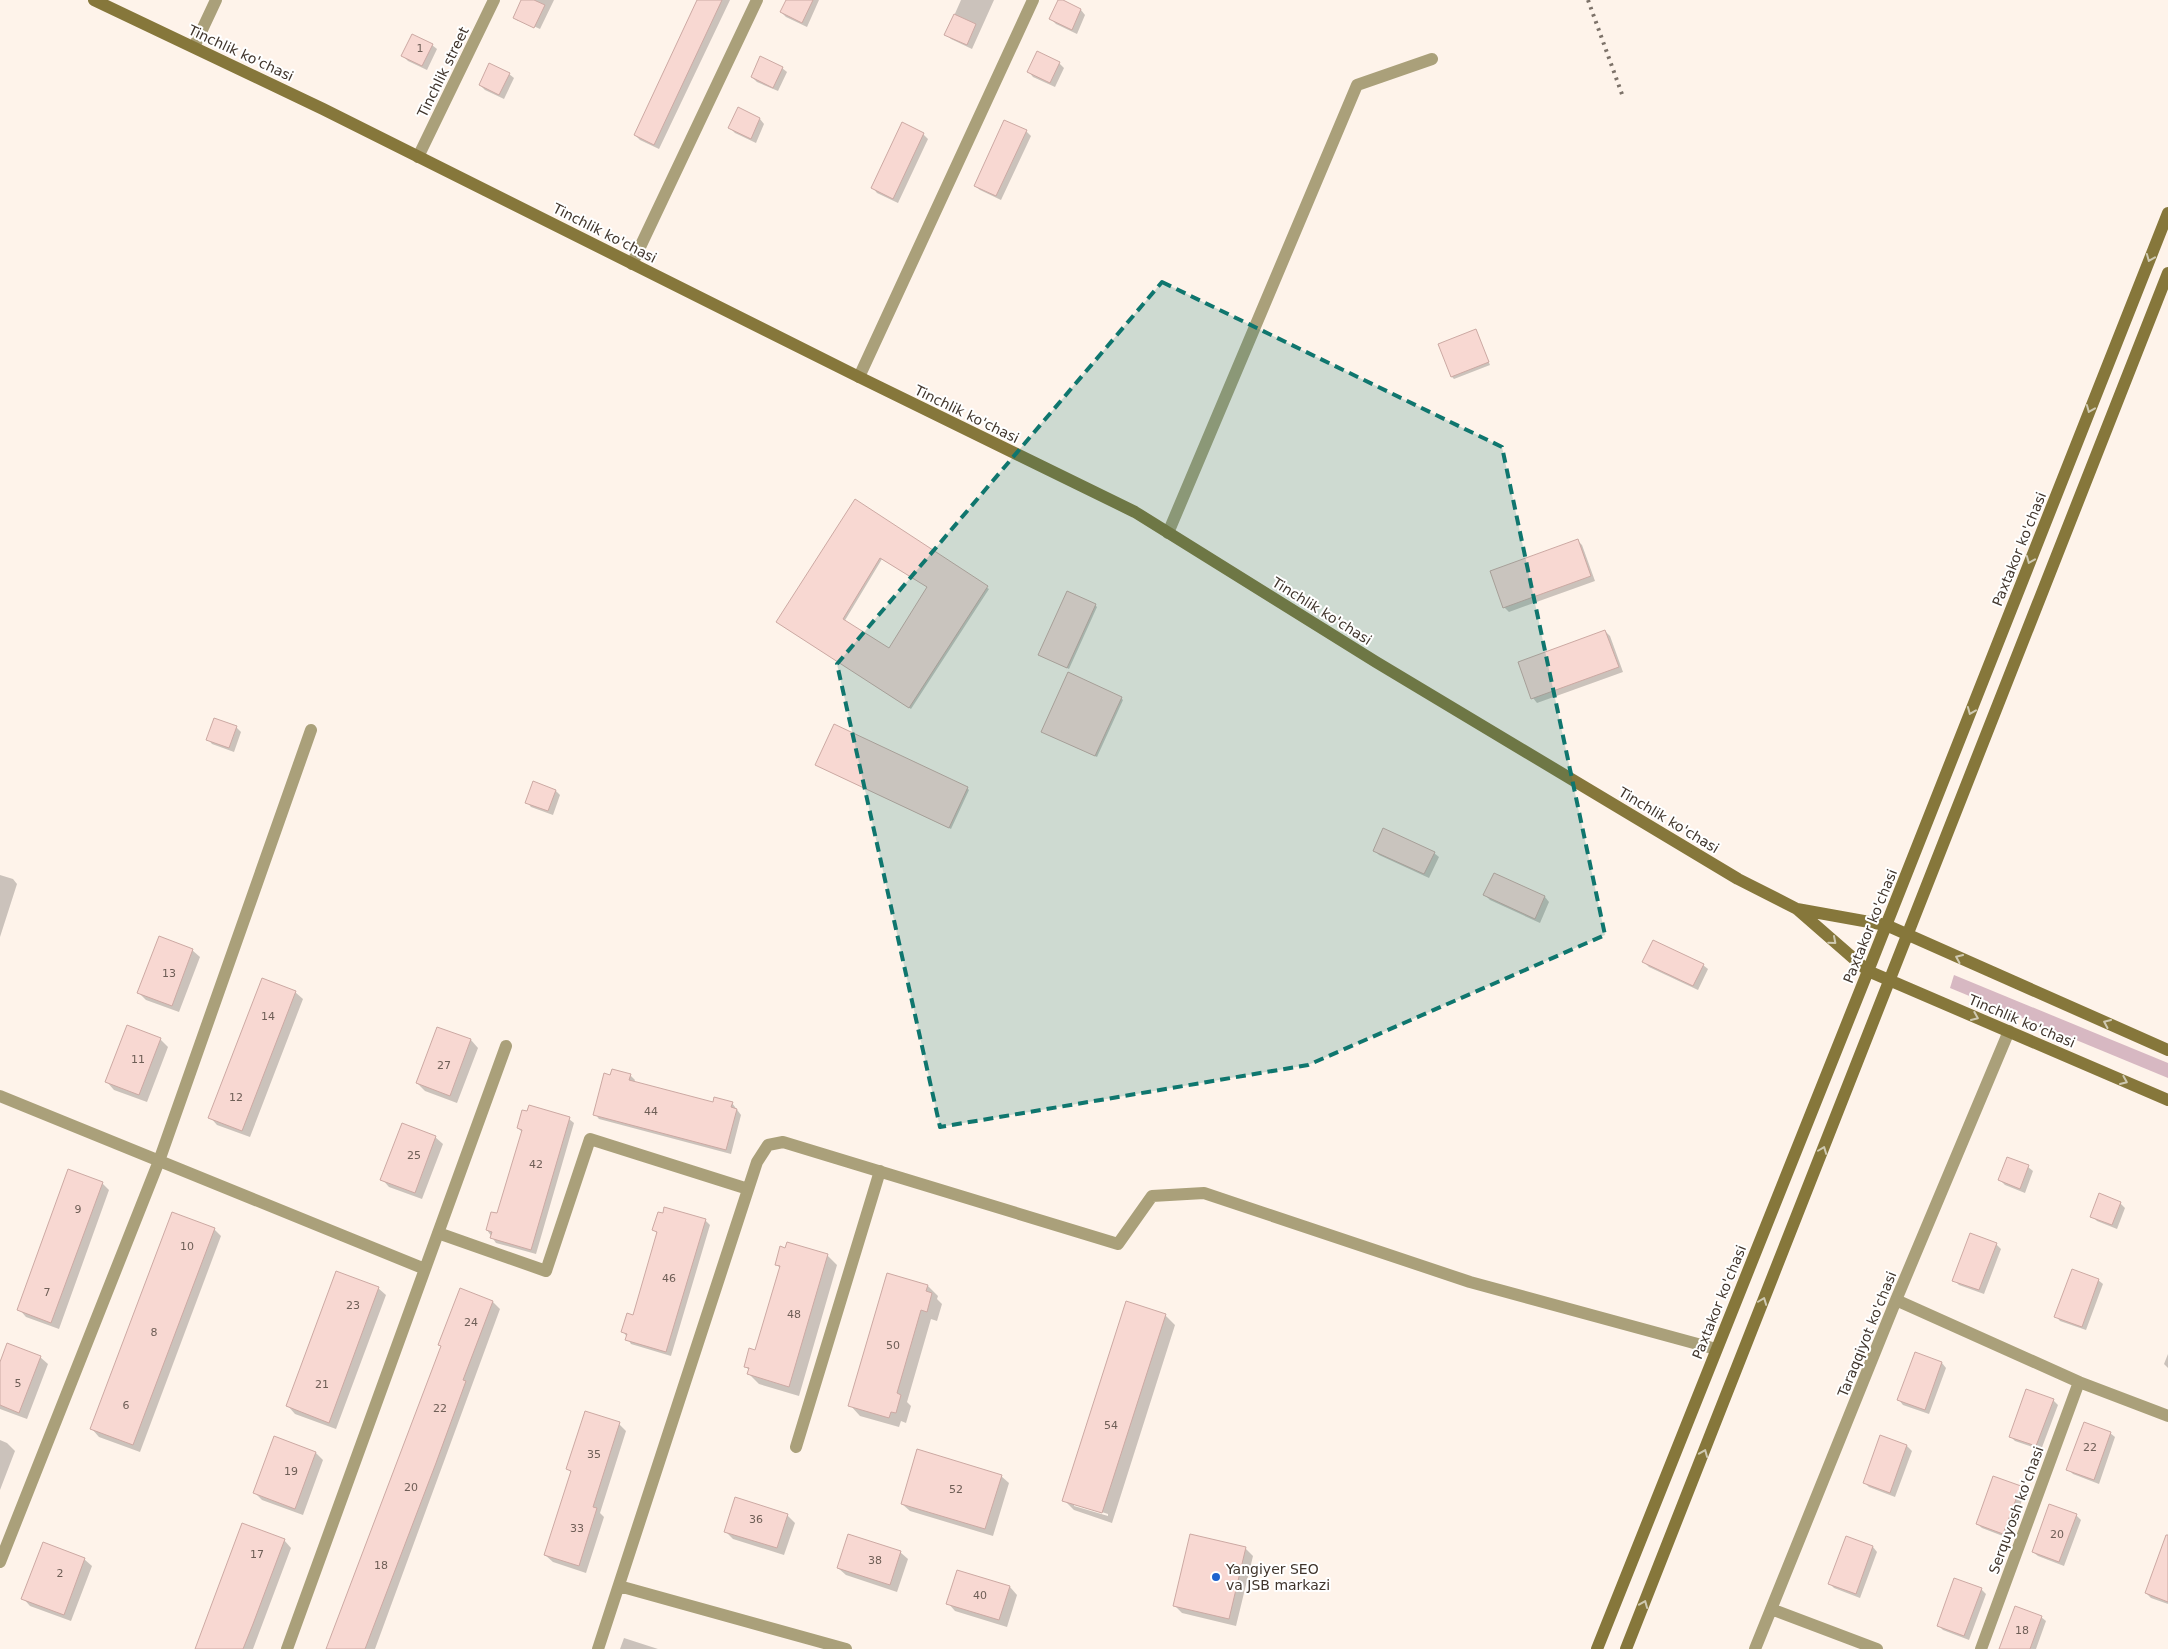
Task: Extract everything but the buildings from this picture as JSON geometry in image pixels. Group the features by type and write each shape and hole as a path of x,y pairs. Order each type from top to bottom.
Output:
{"main road":[{"name":"Tinchlik ko'chasi","path":"94,0 418,157 858,377 1135,512 1385,667 1730,874 1797,909 1868,971 2168,1100"},
{"name":"Paxtakor ko'chasi","path":"1596,1649 1868,971 2168,213"},
{"path":"1626,1649 2168,273"},
{"name":"Tinchlik ko'chasi","path":"1797,909 1886,925 2168,1050"}],"street":[{"path":"194,47 216,0"},
{"name":"Tinchlik street","path":"418,157 494,0"},
{"path":"632,264 757,0"},
{"path":"858,377 1033,0"},
{"path":"1168,533 1357,85 1432,59"},
{"path":"0,1562 159,1161 311,730"},
{"name":"Taraqqiyot ko'chasi","path":"1755,1649 1896,1300 2008,1031"},
{"path":"287,1649 506,1046"},
{"path":"0,1096 425,1269"},
{"path":"438,1233 546,1271 590,1139 748,1189"},
{"path":"598,1649 757,1162 768,1145 783,1142 1118,1244 1152,1196 1204,1193 1470,1282 1716,1349"},
{"path":"796,1447 880,1170"},
{"path":"1896,1300 2079,1382 2168,1416"},
{"name":"Serquyosh ko'chasi","path":"1981,1649 2079,1382"},
{"path":"619,1586 846,1649"},
{"path":"1771,1610 1877,1649"}],"highlighted area":[{"path":"1162,282 1502,447 1605,935 1308,1065 940,1127 837,664"}],"shaded area":[{"path":"1954,975 2168,1063 2168,1078 1950,988"}],"railway":[{"path":"1588,0 1623,97"}],"place":[{"name":"Yangiyer SEO va JSB markazi","path":"1216,1577"}]}
